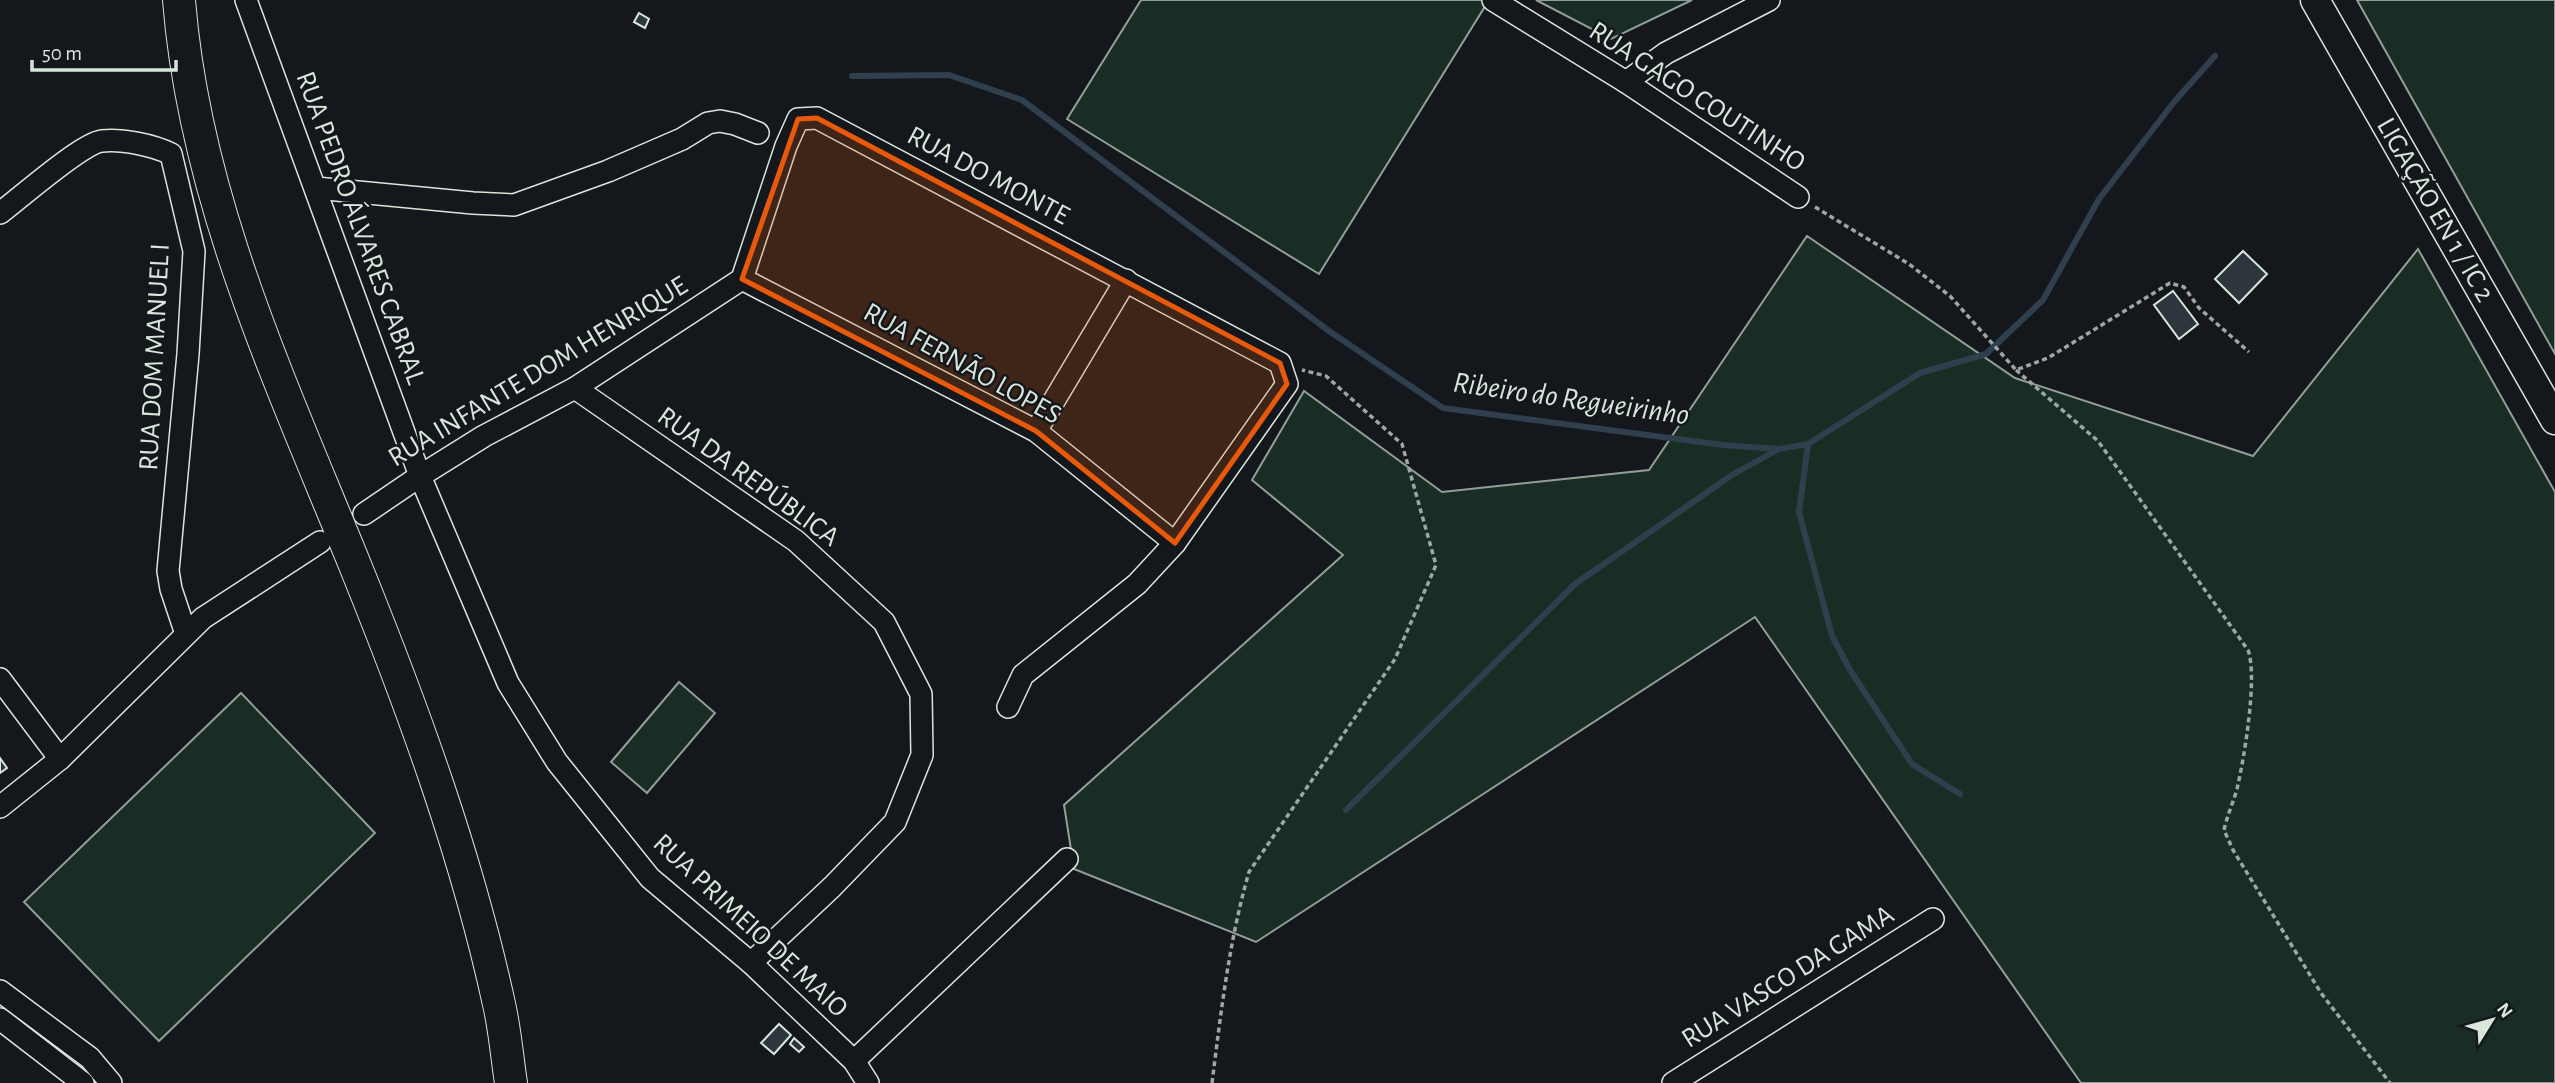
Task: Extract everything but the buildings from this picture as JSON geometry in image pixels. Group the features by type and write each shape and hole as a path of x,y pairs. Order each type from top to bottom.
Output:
{"highway":[{"path":"179,0 190,84 206,168 240,276 322,490 398,674 455,838 499,1005 511,1083"},
{"path":"192,0 204,81 222,163 253,271 409,668 466,833 511,1000 525,1083"}],"main road":[{"name":"LIGAÇÃO EN 1 / IC 2","path":"2315,0 2555,421"}],"street":[{"name":"RUA PEDRO ÁLVARES CABRAL","path":"246,0 420,476"},
{"name":"RUA GAGO COUTINHO","path":"1493,0 1626,82 1798,197"},
{"path":"1626,82 1666,53 1769,0"},
{"name":"RUA DO MONTE","path":"743,279 786,146 798,119 817,118 1280,363"},
{"path":"316,188 514,205 608,171 682,139 708,123 720,121 758,133"},
{"name":"RUA DOM MANUEL I","path":"0,214 69,159 100,141 153,145 171,154 194,251 188,354 168,571 186,634"},
{"name":"RUA INFANTE DOM HENRIQUE","path":"364,514 484,436 575,388 743,279"},
{"name":"RUA FERNÃO LOPES","path":"743,279 1036,431 1175,543"},
{"path":"1036,431 1126,280"},
{"path":"1008,708 1023,675 1138,584 1175,543 1287,384 1280,363"},
{"name":"RUA DA REPÚBLICA","path":"575,388 796,541 884,622 921,694 922,755 895,822 832,887 751,963"},
{"name":"RUA PRIMEIO DE MAIO","path":"420,476 509,683 557,762 650,878 751,963 854,1060 868,1083"},
{"path":"0,807 60,759 203,618 320,542"},
{"path":"0,678 60,759"},
{"path":"854,1060 1067,859"},
{"name":"RUA VASCO DA GAMA","path":"1673,1083 1933,919"},
{"path":"0,991 90,1058 110,1083"},
{"path":"0,1019 83,1083"}],"path":[{"path":"1798,197 1909,264 1950,296 2016,370 2098,441 2248,650 2252,661 2250,711 2237,790 2224,830 2233,850 2321,993 2390,1083"},
{"path":"2016,370 2048,358 2170,283 2184,287 2199,308 2249,352"},
{"path":"1212,1083 1224,990 1238,911 1249,872 1395,659 1436,565 1402,444 1326,376 1280,363"}],"highlighted area":[{"path":"817,118 1280,363 1287,384 1175,543 1036,431 742,279 798,119"}],"green space":[{"path":"1141,0 1489,0 1319,274 1067,119"},
{"path":"1536,0 1692,0 1611,39"},
{"path":"2357,0 2555,0 2555,354"},
{"path":"1807,236 2015,378 2253,456 2418,249 2555,492 2555,1083 2081,1083 1755,617 1256,942 1074,869 1064,805 1343,555 1252,480 1304,391 1442,492 1649,470"},
{"path":"679,682 715,713 647,793 611,762"},
{"path":"241,693 375,833 159,1041 24,902"}],"waterway":[{"name":"Ribeiro do Regueirinho","path":"852,76 949,75 1022,100 1329,331 1443,408 1723,445 1778,449 1808,444 1920,373 1986,354 2043,300 2099,199 2174,102 2215,56"},
{"path":"1808,444 1799,512 1832,636 1850,670 1912,764 1960,794"},
{"path":"1346,810 1575,584 1732,475 1777,450"}]}
